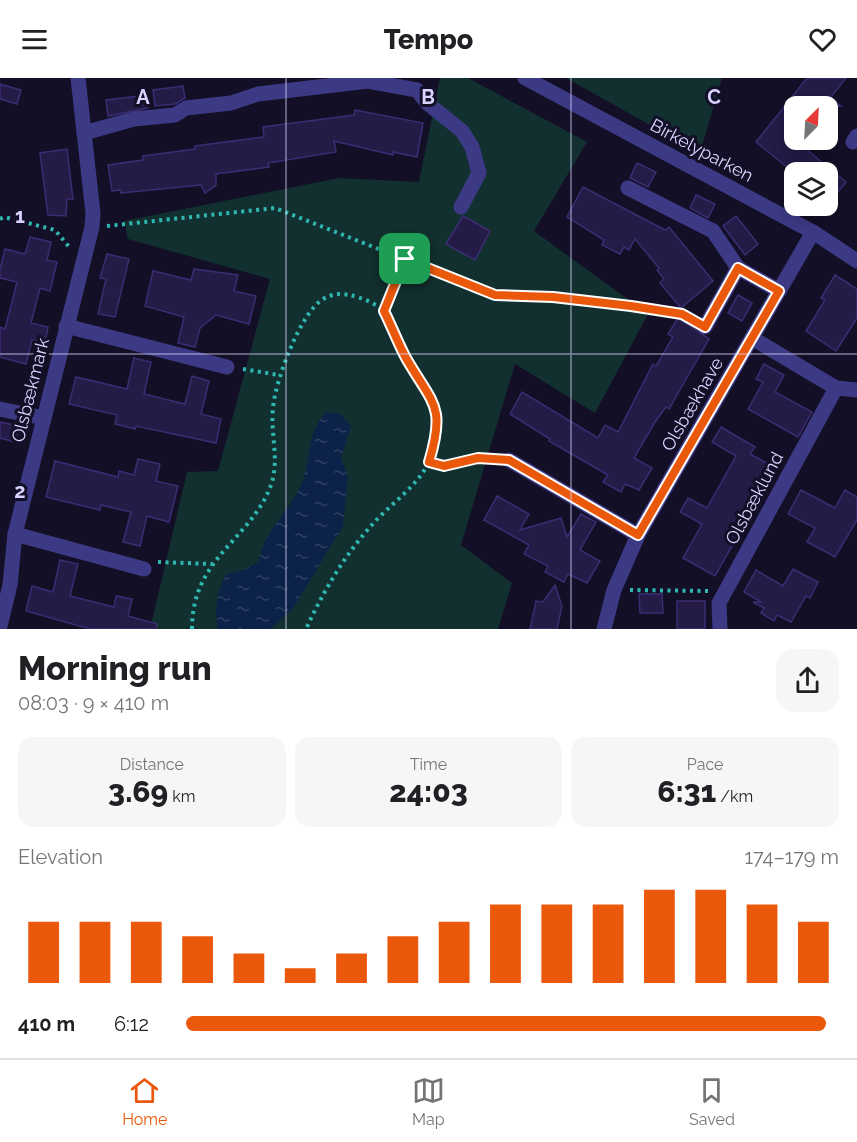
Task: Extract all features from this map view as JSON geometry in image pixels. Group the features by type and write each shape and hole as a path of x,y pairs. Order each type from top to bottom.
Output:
{"street":[{"name":"Olsbækmark","path":"0,626 10,585 15,534 92,227 93,213 78,78"},
{"name":"Birkelyparken","path":"525,78 813,232 857,261"},
{"path":"84,133 134,119 175,115 186,108 231,103 258,94 368,81 417,90 427,103 462,131 472,147 479,173 461,207"},
{"path":"628,188 713,231 738,268 779,291"},
{"name":"Olsbækhave","path":"604,629 614,590 638,535 813,232"},
{"path":"705,327 738,268"},
{"name":"Olsbækmark","path":"66,326 227,367"},
{"path":"752,338 836,388 857,390"},
{"name":"Olsbæklund","path":"720,629 719,603 836,388"},
{"path":"0,409 44,418"},
{"path":"509,460 638,535"},
{"path":"15,534 144,569"}],"path":[{"path":"92,227 275,208 495,295 553,297 631,306 682,314 705,327"},
{"path":"0,219 4,217 55,230 82,263"},
{"path":"384,311 405,259"},
{"path":"192,629 198,590 212,564 263,502 272,484 275,464 272,411 279,375 294,341 321,300 334,294 349,295 384,311 407,358 435,403 438,419 429,462 420,476 371,526 348,554 306,629"},
{"path":"227,367 279,375"},
{"path":"429,462 444,466 478,458 509,460"},
{"path":"144,569 161,561 212,564"},
{"path":"614,590 726,591"}],"green space":[{"path":"440,78 468,78 587,142 534,231 648,314 595,413 515,364 461,545 512,583 498,629 150,629 187,472 218,471 270,279 128,239 124,221 339,178 419,182"},
{"path":"566,78 722,78 700,153"}],"water":[{"path":"326,412 340,414 351,426 341,458 348,478 343,526 292,610 270,629 218,629 217,601 226,574 246,569 259,561 266,539 301,485 315,429"}],"building":[{"path":"807,78 846,78 832,96 793,96"},
{"path":"0,84 21,90 17,104 0,99"},
{"path":"183,86 185,98 175,104 155,106 153,90"},
{"path":"147,95 148,108 108,116 106,100"},
{"path":"784,107 784,150 807,150 822,162 784,162 784,165 756,142"},
{"path":"355,110 423,123 417,157 393,152 393,155 334,141 336,152 268,163 269,167 216,174 216,185 205,193 201,185 121,193 120,190 112,191 108,165 143,160 143,156 195,149 195,146 264,137 263,127 354,115"},
{"path":"67,149 73,199 67,199 66,216 48,215 40,153"},
{"path":"637,163 656,172 648,187 630,178"},
{"path":"838,175 846,182 838,192"},
{"path":"583,187 665,230 669,227 713,281 681,308 660,283 664,279 657,270 659,268 635,239 629,250 624,247 620,254 602,245 604,240 567,217"},
{"path":"696,195 715,204 708,218 690,208"},
{"path":"463,216 490,231 475,260 446,244"},
{"path":"736,216 758,244 745,255 723,226"},
{"path":"30,237 51,242 47,260 57,262 50,291 40,288 31,323 48,327 45,343 32,340 26,364 0,357 0,327 5,329 17,282 0,278 0,269 5,249 25,254"},
{"path":"107,254 129,259 115,317 98,314 106,279 100,278"},
{"path":"194,269 238,275 234,291 256,296 249,324 216,315 200,328 195,347 178,343 184,317 145,306 153,271 191,280"},
{"path":"835,275 857,289 857,318 836,351 806,331 825,300 821,298"},
{"path":"738,295 752,303 742,321 728,313"},
{"path":"678,318 709,339 669,409 666,407 655,422 634,458 652,468 639,490 625,484 621,492 603,482 608,475 549,441 550,439 510,414 522,392 598,438 605,425 618,432 653,364 656,366 673,337 668,334"},
{"path":"134,358 151,362 144,394 185,404 192,376 209,381 201,414 221,419 216,443 136,426 135,429 115,424 117,415 69,404 76,377 127,389"},
{"path":"764,364 784,375 775,392 812,412 798,437 748,409 763,382 756,379"},
{"path":"0,422 19,426 15,442 0,438"},
{"path":"721,427 755,447 750,454 776,468 715,576 683,558 702,524 680,512 688,498 707,508 736,456 712,442"},
{"path":"138,459 160,464 156,481 178,486 169,522 147,516 140,546 123,542 131,512 101,505 100,510 46,497 55,461 118,477 119,471 134,475"},
{"path":"801,490 835,508 845,490 857,497 857,520 835,557 807,542 815,528 788,514"},
{"path":"497,496 529,514 520,530 561,518 567,537 581,514 596,522 580,550 600,561 587,583 568,574 564,582 545,572 548,566 524,554 529,545 484,520"},
{"path":"60,560 78,564 70,596 114,607 116,596 132,599 128,616 157,624 156,629 90,629 26,611 32,586 53,592"},
{"path":"793,569 818,582 810,598 806,596 791,622 777,615 774,621 761,613 764,608 753,602 761,602 744,592 756,570 783,586"},
{"path":"555,585 562,606 557,629 530,629 536,601 543,602"},
{"path":"639,594 662,594 663,613 640,613"},
{"path":"677,601 705,601 705,629 677,629"}],"route":[{"path":"405,259 495,295 553,297 631,306 682,314 705,327 738,268 779,291 638,535 509,460 478,458 444,466 429,462 438,419 435,403 407,358 384,311 405,259"}]}
